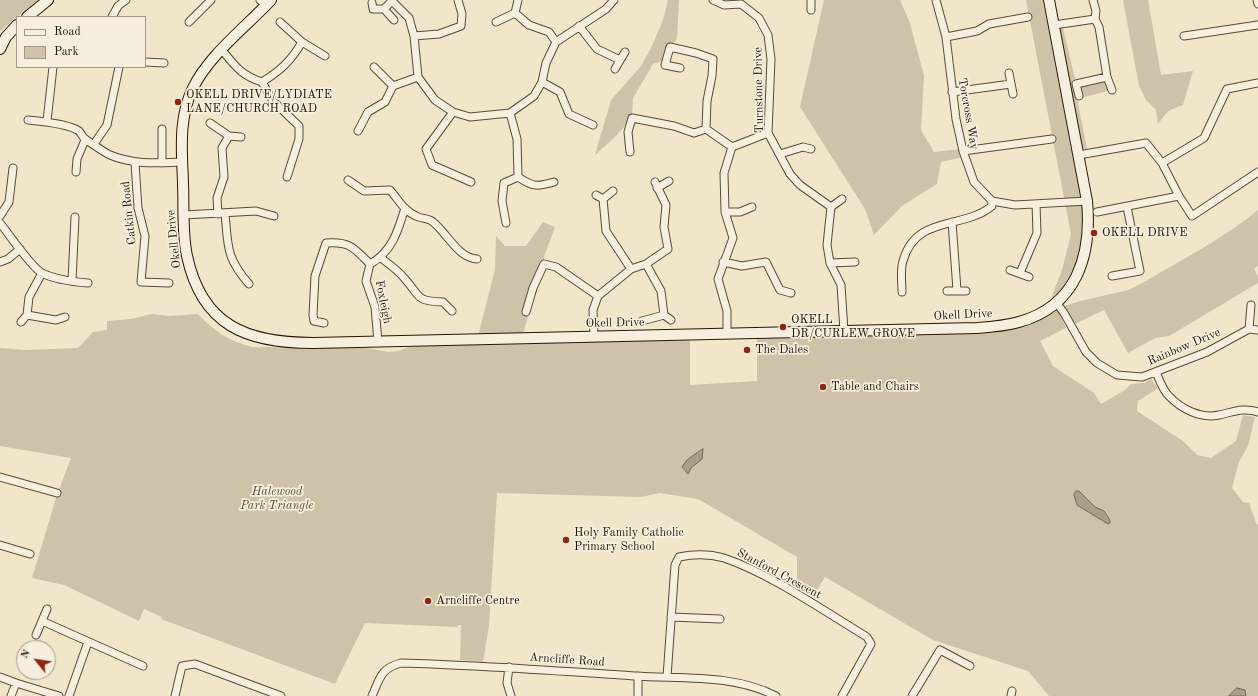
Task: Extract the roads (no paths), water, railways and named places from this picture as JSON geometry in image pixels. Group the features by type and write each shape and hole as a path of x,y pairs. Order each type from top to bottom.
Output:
{"street":[{"path":"28,16 48,0"},
{"path":"113,16 118,6 126,0"},
{"path":"189,22 211,0"},
{"path":"384,9 392,0 409,18 414,36 418,77 434,100 453,112 470,117 510,113 534,96 542,82 546,63 556,42 606,9 614,0"},
{"path":"414,36 439,34 461,26 462,14 458,0"},
{"path":"515,14 518,0"},
{"name":"Turnstone Drive","path":"713,0 724,6 742,2 760,18 768,35 771,59 768,134 790,174 800,185 831,207"},
{"path":"811,0 811,10"},
{"name":"Torcross Way","path":"936,0 946,37 952,92 963,151 974,182 992,201"},
{"name":"Okell Drive","path":"266,2 202,72 189,98 183,122 184,215 187,255 196,287 209,307 228,324 250,335 276,341 313,343 976,328 1008,324 1038,315 1056,302 1070,287 1084,260 1088,241 1087,201 1049,0"},
{"path":"1094,0 1096,10 1095,19 1099,27 1107,77 1112,90"},
{"path":"1257,0 1258,4"},
{"path":"372,3 373,9 384,9 394,20"},
{"path":"496,22 515,14"},
{"path":"515,14 529,25 549,32 556,42"},
{"path":"946,37 977,31 989,24 1028,17"},
{"path":"1054,25 1095,19"},
{"path":"280,22 302,42 325,56"},
{"path":"1184,36 1258,25"},
{"path":"0,49 6,37 16,26"},
{"path":"579,26 596,49 620,60"},
{"path":"262,82 281,70 294,57 302,42"},
{"path":"680,68 665,65 670,47 696,53 713,59 712,76 707,101 706,129"},
{"path":"222,50 239,70 250,79 262,82 273,101 300,126 299,139 287,177"},
{"path":"615,69 626,52"},
{"path":"146,62 164,63"},
{"path":"374,67 393,86"},
{"path":"47,121 53,68"},
{"path":"94,144 107,125 119,68"},
{"path":"1009,73 1013,94"},
{"path":"358,131 368,112 385,102 393,86 418,77"},
{"path":"1079,96 1076,84 1107,77"},
{"path":"542,82 560,92 569,114 593,125"},
{"path":"1162,162 1204,138 1227,89 1258,83"},
{"path":"952,92 1011,84"},
{"path":"453,112 426,149 432,165 471,182"},
{"path":"510,113 517,139 518,178"},
{"path":"630,152 628,132 632,118 674,126 694,133 706,129"},
{"path":"28,120 47,121 78,131 85,140 94,144 108,154 135,163 183,162"},
{"path":"210,123 229,136 241,137"},
{"path":"706,129 732,147"},
{"path":"162,130 162,163"},
{"path":"732,147 768,134"},
{"path":"218,214 217,198 224,177 222,148 229,136"},
{"path":"963,151 1052,139"},
{"path":"76,172 77,159 85,140"},
{"path":"1079,155 1146,143 1162,162 1179,196 1192,216 1258,172"},
{"path":"727,334 727,310 718,279 732,238 725,212 724,173 732,147"},
{"path":"780,154 803,147 811,149"},
{"name":"Catkin Road","path":"135,163 138,208 145,236 138,284 169,283"},
{"path":"0,216 10,202 13,168"},
{"path":"518,178 528,184 538,186 554,182"},
{"path":"506,223 502,201 504,183 518,178"},
{"path":"348,180 364,191 390,190 405,208 416,216 432,220 460,250 471,259 477,259"},
{"path":"594,337 593,310 598,296 630,269 646,264 668,249 664,227 666,206 656,185 669,181"},
{"path":"603,198 613,191"},
{"path":"596,195 603,198"},
{"path":"1097,212 1179,196"},
{"path":"603,198 606,232 630,269"},
{"path":"842,199 831,207 827,245 830,263 841,285 844,332"},
{"path":"902,292 903,262 910,245 923,231 940,224 982,214 992,206 992,201 1015,205 1087,201"},
{"path":"1020,273 1037,232 1036,204"},
{"path":"725,212 740,212 752,207"},
{"path":"1112,276 1140,271 1127,207"},
{"path":"324,323 311,322 315,276 326,243 338,242 350,244 370,264 381,258 396,238 405,208"},
{"path":"184,215 256,211 274,216"},
{"path":"225,213 229,253 236,269 249,284"},
{"path":"72,281 75,217"},
{"path":"952,222 956,290"},
{"path":"0,223 20,249 42,273 72,281 88,283"},
{"path":"0,262 8,259 20,249"},
{"path":"381,258 405,278 416,295 428,302 443,302 452,311"},
{"path":"723,262 742,266 766,262 780,290 791,293"},
{"path":"830,263 856,262"},
{"name":"Foxleigh","path":"370,264 366,281 375,307 378,342"},
{"path":"526,312 533,288 544,264 556,267 598,296"},
{"path":"646,264 661,291 664,315 671,320"},
{"path":"1010,270 1029,277"},
{"path":"20,322 26,315 29,297 42,273"},
{"path":"947,291 966,291"},
{"name":"Rainbow Drive","path":"1056,302 1064,312 1086,352 1097,363 1117,375 1142,377 1207,352 1250,329"},
{"path":"1251,305 1250,329 1258,330"},
{"path":"26,315 56,320 65,317"},
{"path":"642,321 664,315"},
{"path":"1156,372 1168,396 1186,409 1202,416 1216,416 1245,409 1258,412"},
{"path":"0,476 57,494"},
{"path":"0,545 30,554"},
{"name":"Stanford Crescent","path":"667,677 675,565 679,557 692,554 723,558 747,568 797,594 867,637 871,644 842,696"},
{"path":"36,635 47,609"},
{"path":"671,617 720,619"},
{"path":"42,622 142,666"},
{"path":"69,696 88,642"},
{"path":"912,696 940,650 970,666"},
{"name":"Arncliffe Road","path":"372,696 384,671 390,666 401,663 509,667 721,680 760,688 776,696"},
{"path":"175,696 182,666 196,664 281,696"},
{"path":"509,667 508,683 511,696"},
{"path":"0,676 16,683 59,696"},
{"path":"638,676 638,696"},
{"path":"12,696 16,683"}],"place":[{"name":"OKELL DRIVE/LYDIATE LANE/CHURCH ROAD","path":"178,102"},
{"name":"OKELL DRIVE","path":"1094,233"},
{"name":"OKELL DR/CURLEW GROVE","path":"783,327"},
{"name":"The Dales","path":"747,350"},
{"name":"Table and Chairs","path":"823,387"},
{"name":"Holy Family Catholic Primary School","path":"566,540"},
{"name":"Arncliffe Centre","path":"428,601"}],"park label":[{"name":"Halewood Park Triangle","path":"277,499"}]}
